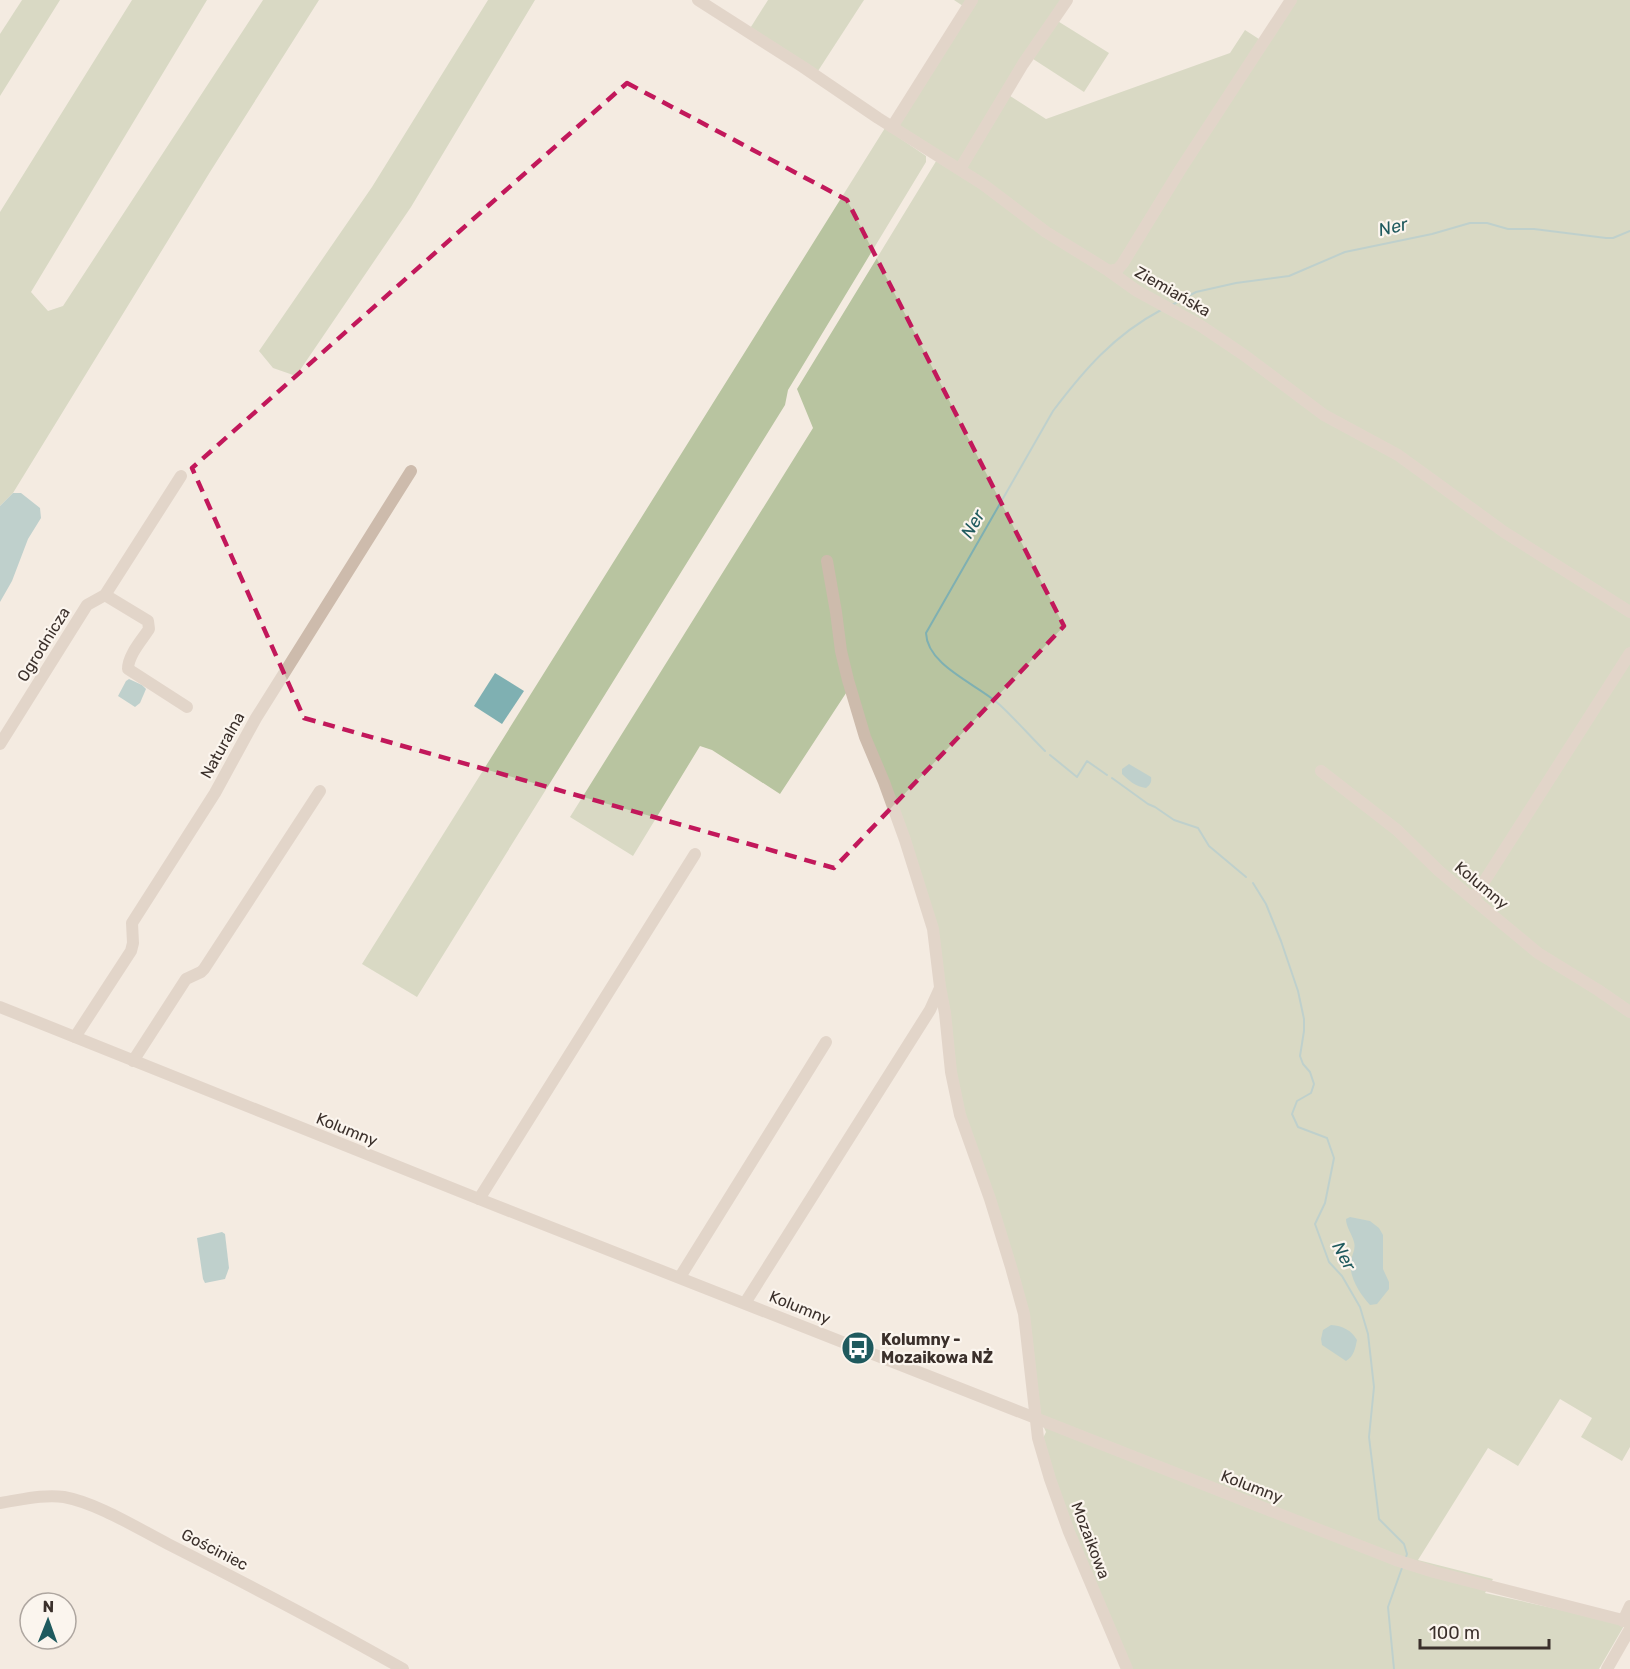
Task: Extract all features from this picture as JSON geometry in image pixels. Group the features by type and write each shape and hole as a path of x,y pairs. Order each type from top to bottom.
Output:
{"street":[{"name":"Ziemiańska","path":"698,0 960,169 1046,232 1137,291 1201,326 1324,415 1398,455 1504,532 1630,612"},
{"path":"892,127 972,0"},
{"path":"960,169 1023,64 1067,0"},
{"path":"1109,272 1115,271 1124,263 1180,170 1291,0"},
{"name":"Naturalna","path":"75,1037 130,951 133,943 132,923 215,793 256,718 411,471"},
{"name":"Ogrodnicza","path":"0,744 87,605 105,595 181,476"},
{"name":"Mozaikowa","path":"827,561 848,680 865,737 905,840 930,920 945,1013 951,1072 960,1115 990,1199 1024,1314 1038,1438 1069,1532 1127,1669"},
{"path":"105,595 149,623 149,629 131,658 128,669 187,707"},
{"path":"1473,899 1630,653"},
{"name":"Kolumny","path":"1321,771 1396,830 1439,871 1538,953 1630,1012"},
{"path":"133,1061 186,979 204,969 320,790"},
{"path":"479,1199 695,854"},
{"path":"746,1303 930,1010 940,987"},
{"name":"Kolumny","path":"0,1007 479,1199 1409,1565 1628,1624"},
{"path":"680,1277 826,1042"},
{"name":"Gościniec","path":"0,1503 38,1497 62,1497 80,1501 244,1582 403,1669"},
{"path":"1607,1669 1628,1624 1630,1606"}],"highlighted area":[{"path":"627,83 847,200 1064,626 834,868 304,718 192,468"}],"green space":[{"path":"22,0 60,0 0,96 0,34"},
{"path":"132,0 207,0 31,292 48,311 63,306 263,0 319,0 210,172 13,493 0,506 0,212"},
{"path":"488,0 535,0 411,207 296,376 273,368 259,351 372,187"},
{"path":"768,0 864,0 816,74 749,30"},
{"path":"954,0 1065,0 1007,94 1046,119 1230,53 1245,30 1262,41 1292,0 1630,0 1630,1447 1622,1461 1581,1437 1592,1418 1560,1399 1518,1466 1488,1448 1418,1560 1493,1579 1485,1593 1625,1624 1599,1669 1131,1669 1079,1545 1048,1463 1043,1438 1046,1432 1035,1408 1028,1329 959,1101 936,941 850,687 780,794 712,750 700,746 633,856 570,817 813,428 797,389 938,158 891,122 963,6"},
{"path":"1056,20 1109,53 1084,92 1030,57"},
{"path":"885,128 926,156 926,162 788,390 785,405 417,997 362,964"}],"water":[{"path":"13,493 21,493 40,508 41,518 28,539 12,581 0,602 0,506"},
{"path":"495,673 524,691 502,724 474,706"},
{"path":"129,679 146,689 140,703 135,707 118,696"},
{"path":"1129,764 1151,777 1146,788 1136,785 1122,774 1122,769"},
{"path":"1350,1217 1370,1221 1379,1228 1383,1235 1383,1269 1389,1282 1389,1289 1377,1304 1370,1305 1359,1290 1351,1273 1354,1245 1346,1219"},
{"path":"222,1232 225,1234 229,1268 225,1279 205,1283 197,1238"},
{"path":"1331,1325 1346,1329 1357,1340 1352,1355 1346,1361 1322,1345 1323,1330"}],"waterway":[{"name":"Ner","path":"1172,305 1196,292 1236,283 1289,276 1345,252 1432,234 1470,223 1487,223 1508,229 1534,229 1606,238 1613,238 1630,231"},
{"name":"Ner","path":"1045,751 1000,705 944,665 929,645 926,633 1053,411 1101,354 1114,342 1161,310"},
{"name":"Ner","path":"1050,755 1077,777 1087,761 1107,775"},
{"name":"Ner","path":"1112,778 1174,820 1198,828 1209,846 1246,877"},
{"name":"Ner","path":"1253,883 1266,904 1298,991 1304,1019 1300,1056 1314,1084 1311,1093 1297,1101 1292,1114 1298,1127 1327,1138 1334,1158 1325,1203 1315,1224 1329,1262 1342,1276 1360,1307 1368,1334 1374,1387 1369,1437 1379,1519 1404,1544 1406,1557"},
{"name":"Ner","path":"1394,1669 1388,1607 1403,1565"}],"place":[{"name":"Kolumny - Mozaikowa NŻ","path":"858,1348"}]}
